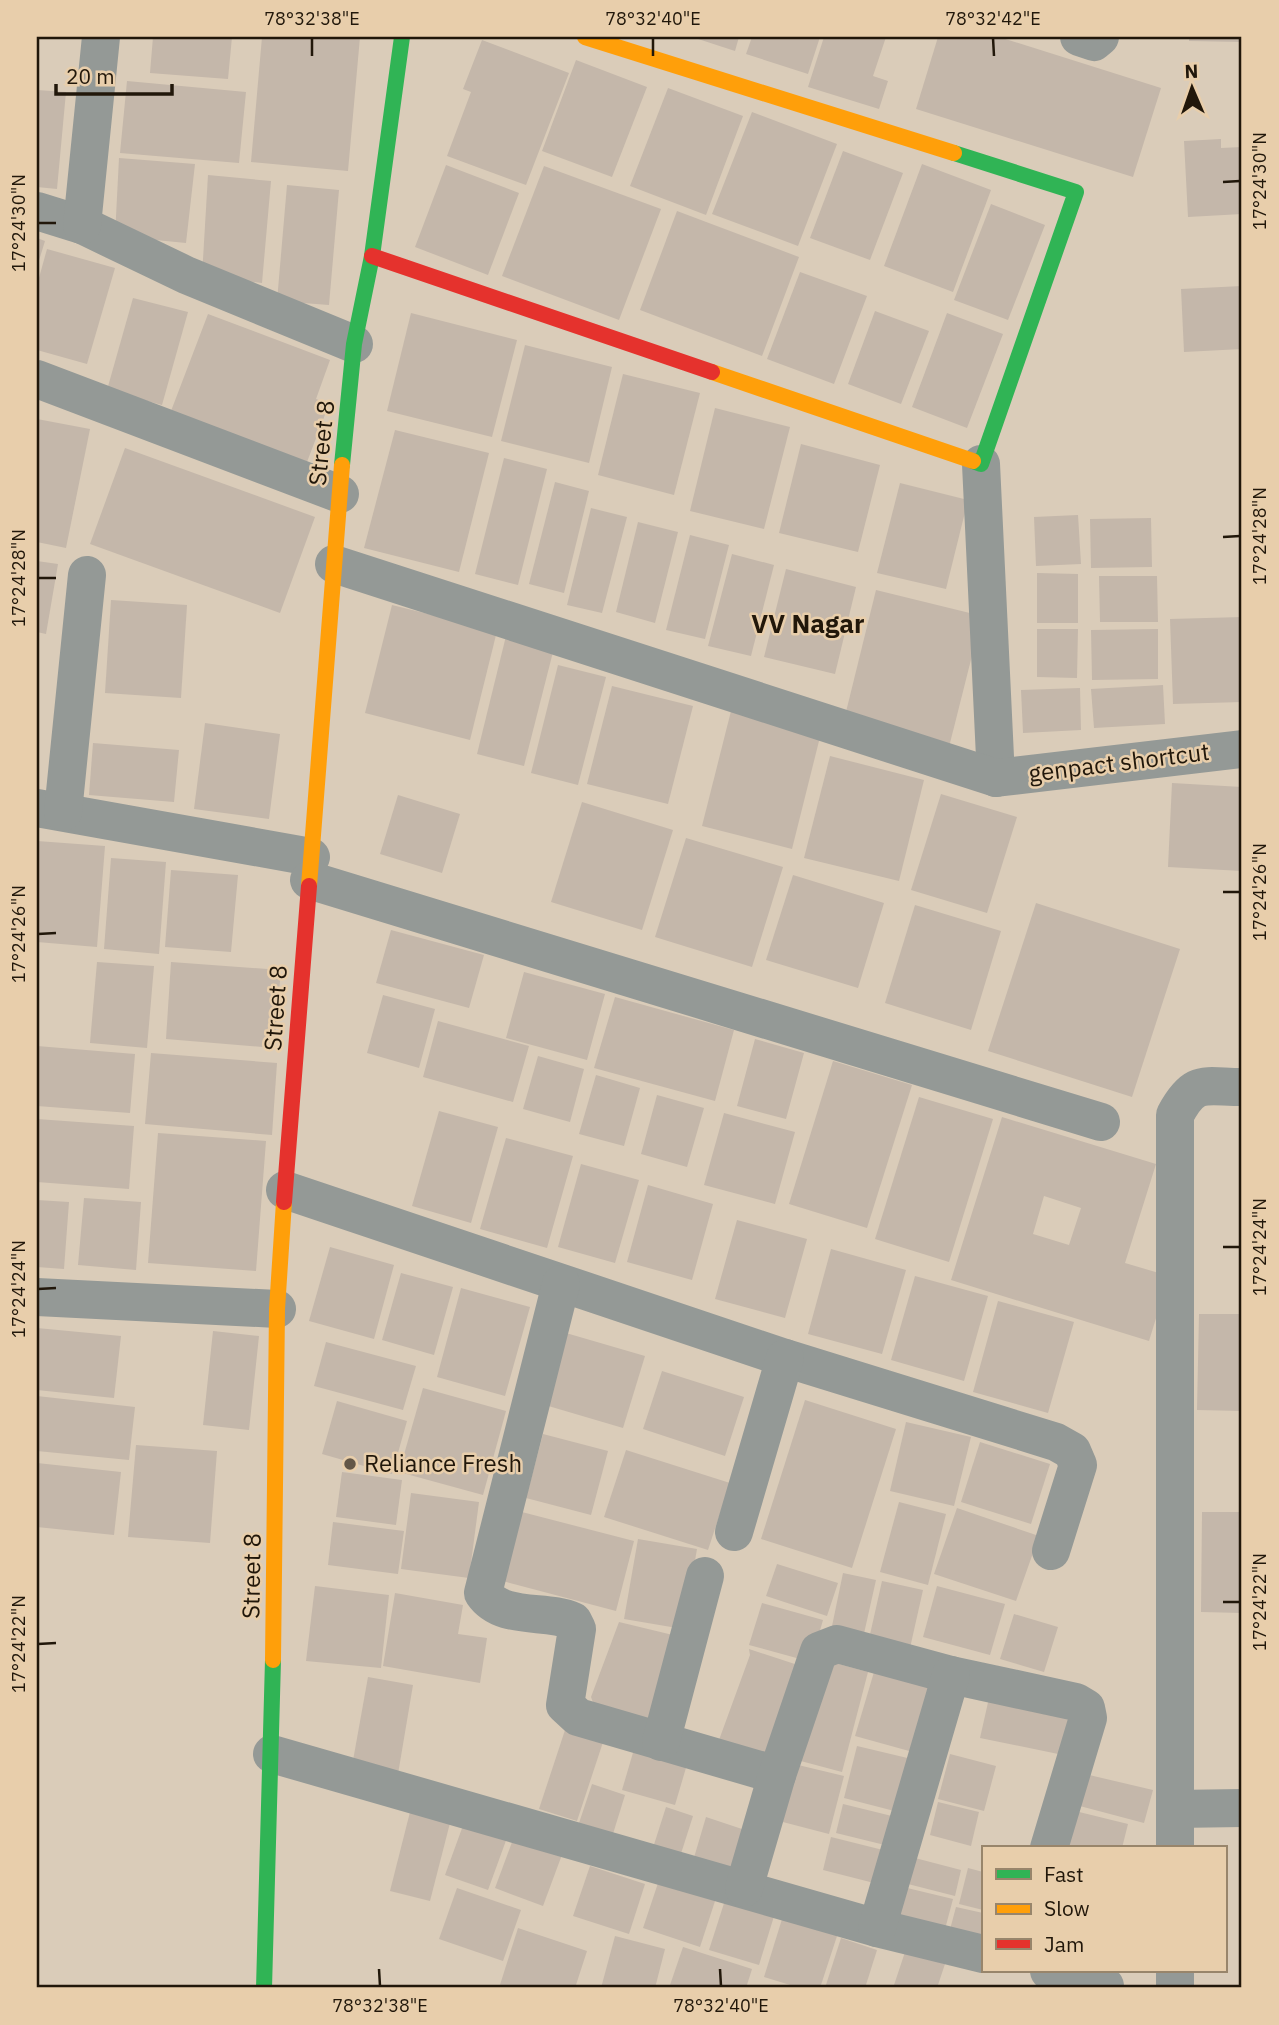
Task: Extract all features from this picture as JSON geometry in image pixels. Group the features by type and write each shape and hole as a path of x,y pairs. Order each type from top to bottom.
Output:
{"street":[{"path":"82,225 101,37"},
{"name":"Street 8","path":"264,1988 272,1754 278,1309 285,1190 354,344 372,256 402,37"},
{"path":"334,564 996,778 981,464 1076,192 585,37"},
{"path":"1079,37 1094,42 1100,37"},
{"path":"37,211 82,225 186,275 354,344"},
{"path":"372,256 981,464"},
{"path":"37,379 340,494"},
{"path":"87,575 50,810 310,869 1101,1122"},
{"name":"genpact shortcut","path":"996,778 1242,749"},
{"path":"1175,1846 1175,1115 1186,1096 1196,1087 1242,1087"},
{"path":"285,1190 785,1358 1056,1442 1072,1451 1078,1465 1051,1551"},
{"path":"561,1284 483,1593 488,1601 506,1609 573,1621 577,1629 565,1705 570,1712 661,1742 777,1775"},
{"path":"37,1297 278,1309"},
{"path":"734,1532 785,1358"},
{"path":"661,1742 705,1576"},
{"path":"744,1888 777,1775 819,1651 837,1644 951,1675 1076,1702 1086,1708 1088,1718 1050,1846"},
{"path":"877,1928 951,1675"},
{"path":"272,1754 877,1928 982,1954"},
{"path":"1175,1809 1242,1808"},
{"path":"1053,1972 1105,1986"}],"building":[{"path":"153,37 232,37 228,79 150,73"},
{"path":"262,37 360,37 348,171 251,162"},
{"path":"692,37 739,37 735,51"},
{"path":"752,37 820,37 808,74 746,54"},
{"path":"824,37 886,37 873,76 888,81 879,109 808,87"},
{"path":"938,37 999,37 1161,88 1133,177 916,109"},
{"path":"1189,37 1242,37 1242,42 1189,41"},
{"path":"482,40 569,73 526,185 447,156 471,92 463,89"},
{"path":"576,60 647,87 612,177 542,151"},
{"path":"127,81 246,92 239,163 120,153"},
{"path":"668,88 743,116 706,215 630,186"},
{"path":"37,90 66,92 57,189 37,187"},
{"path":"752,112 837,144 798,246 712,214"},
{"path":"1221,139 1221,148 1242,147 1242,214 1188,217 1184,141"},
{"path":"843,151 903,173 870,260 810,238"},
{"path":"119,158 195,164 186,243 115,236"},
{"path":"922,164 991,190 953,292 884,266"},
{"path":"446,165 519,193 488,275 415,247"},
{"path":"544,166 661,209 619,320 502,276"},
{"path":"208,175 271,181 262,283 202,276"},
{"path":"287,185 339,190 329,305 277,301"},
{"path":"991,204 1045,225 1008,320 954,300"},
{"path":"677,211 799,257 762,356 640,310"},
{"path":"37,238 45,241 37,267"},
{"path":"47,249 115,268 87,364 37,350 37,285"},
{"path":"800,272 867,296 834,384 767,359"},
{"path":"1242,286 1242,349 1184,352 1181,289"},
{"path":"133,298 188,312 162,405 107,390"},
{"path":"875,311 929,331 901,404 848,384"},
{"path":"411,313 517,340 492,437 387,411"},
{"path":"947,313 1003,334 967,428 912,407"},
{"path":"208,314 330,360 316,399 329,404 307,462 171,411"},
{"path":"525,345 612,367 589,463 501,441"},
{"path":"623,374 700,393 674,495 598,475"},
{"path":"715,408 790,427 764,529 690,511"},
{"path":"37,419 90,429 66,548 37,542"},
{"path":"395,430 489,453 459,572 364,548"},
{"path":"801,444 880,465 858,552 779,533"},
{"path":"125,448 315,517 280,613 90,544"},
{"path":"504,458 547,469 518,585 475,574"},
{"path":"555,482 589,491 564,593 529,584"},
{"path":"900,483 968,500 946,589 877,573"},
{"path":"591,508 627,517 602,613 567,605"},
{"path":"1078,515 1081,564 1036,566 1034,517"},
{"path":"1151,518 1152,567 1091,568 1090,519"},
{"path":"638,522 678,532 655,623 616,612"},
{"path":"690,535 729,545 705,639 666,630"},
{"path":"732,554 774,565 751,656 708,646"},
{"path":"37,561 58,564 46,634 37,632"},
{"path":"786,569 856,587 835,674 764,657"},
{"path":"1037,573 1078,574 1078,623 1037,623"},
{"path":"1099,576 1157,576 1158,622 1100,622"},
{"path":"876,590 982,616 949,747 844,720"},
{"path":"111,600 187,605 181,698 105,693"},
{"path":"392,605 497,631 470,740 365,713"},
{"path":"1242,617 1242,702 1173,704 1170,619"},
{"path":"1037,629 1078,629 1077,678 1037,677"},
{"path":"1158,629 1158,679 1092,680 1091,630"},
{"path":"506,636 554,648 524,766 477,754"},
{"path":"558,665 606,677 578,785 531,773"},
{"path":"1163,685 1165,724 1094,728 1091,689"},
{"path":"612,686 693,706 668,804 587,784"},
{"path":"1080,688 1081,730 1023,733 1021,690"},
{"path":"731,711 821,733 792,849 702,826"},
{"path":"205,723 280,734 269,819 194,809"},
{"path":"93,743 179,750 174,802 89,795"},
{"path":"830,756 924,780 899,881 804,858"},
{"path":"1172,783 1242,787 1242,871 1168,867"},
{"path":"941,794 1017,817 987,913 911,890"},
{"path":"398,795 460,814 442,873 380,854"},
{"path":"582,802 673,830 642,930 551,902"},
{"path":"686,838 783,867 752,967 655,937"},
{"path":"37,841 105,846 97,947 37,942"},
{"path":"111,858 166,862 159,954 104,949"},
{"path":"171,870 238,875 231,952 165,947"},
{"path":"793,875 884,903 858,988 766,960"},
{"path":"1036,903 1180,949 1132,1097 988,1051"},
{"path":"915,905 1001,931 971,1030 885,1003"},
{"path":"391,930 484,955 469,1008 376,983"},
{"path":"97,962 154,966 147,1048 90,1043"},
{"path":"171,962 281,970 274,1048 166,1039"},
{"path":"524,972 605,994 587,1060 506,1038"},
{"path":"383,995 435,1009 419,1068 367,1053"},
{"path":"615,997 734,1030 715,1101 594,1068"},
{"path":"438,1021 529,1046 513,1102 423,1077"},
{"path":"755,1039 804,1053 786,1119 737,1106"},
{"path":"37,1046 135,1054 130,1113 37,1106"},
{"path":"151,1053 277,1063 272,1135 145,1124"},
{"path":"538,1056 584,1069 570,1122 523,1109"},
{"path":"833,1061 912,1085 867,1228 789,1204"},
{"path":"596,1075 640,1088 624,1146 579,1134"},
{"path":"657,1095 704,1108 687,1167 641,1154"},
{"path":"919,1097 993,1119 949,1262 875,1239"},
{"path":"439,1111 498,1127 471,1223 412,1206"},
{"path":"724,1113 795,1132 775,1204 704,1185"},
{"path":"1002,1117 1156,1164 1125,1263 1169,1276 1149,1341 951,1280","holes":["1044,1196 1081,1208 1069,1245 1033,1234"]},
{"path":"37,1119 134,1126 129,1189 37,1182"},
{"path":"158,1133 266,1141 256,1271 148,1263"},
{"path":"506,1138 573,1156 547,1248 480,1229"},
{"path":"581,1164 639,1180 615,1263 558,1247"},
{"path":"648,1185 713,1204 692,1280 627,1262"},
{"path":"84,1198 141,1202 136,1270 78,1265"},
{"path":"37,1200 69,1202 64,1269 37,1267"},
{"path":"737,1220 807,1239 785,1318 715,1299"},
{"path":"330,1247 394,1265 374,1339 309,1321"},
{"path":"831,1249 906,1270 882,1354 808,1334"},
{"path":"401,1273 453,1287 434,1355 382,1340"},
{"path":"915,1276 988,1296 964,1381 891,1360"},
{"path":"461,1288 530,1307 505,1396 437,1377"},
{"path":"998,1301 1074,1322 1048,1413 973,1392"},
{"path":"1199,1314 1242,1314 1242,1411 1197,1410"},
{"path":"37,1328 121,1336 114,1398 37,1390"},
{"path":"213,1331 259,1336 249,1430 203,1425"},
{"path":"566,1333 645,1356 623,1428 545,1405"},
{"path":"326,1342 416,1366 403,1410 314,1386"},
{"path":"662,1371 744,1397 725,1456 643,1429"},
{"path":"423,1388 506,1411 483,1495 399,1472"},
{"path":"37,1396 135,1407 129,1460 37,1451"},
{"path":"805,1400 896,1429 852,1568 761,1539"},
{"path":"337,1401 407,1421 392,1474 322,1454"},
{"path":"906,1422 971,1437 954,1506 890,1491"},
{"path":"543,1434 608,1451 591,1515 526,1498"},
{"path":"980,1442 1050,1464 1031,1524 961,1502"},
{"path":"136,1445 217,1451 210,1543 128,1537"},
{"path":"626,1450 730,1483 708,1550 604,1517"},
{"path":"37,1463 121,1472 114,1535 37,1527"},
{"path":"342,1472 402,1480 396,1525 336,1517"},
{"path":"411,1493 479,1502 469,1578 401,1569"},
{"path":"899,1502 946,1514 928,1585 880,1572"},
{"path":"957,1508 1039,1536 1016,1601 934,1574"},
{"path":"518,1511 634,1541 616,1611 499,1580"},
{"path":"1202,1512 1242,1512 1242,1613 1201,1612"},
{"path":"333,1522 404,1531 398,1574 328,1565"},
{"path":"638,1539 697,1549 683,1629 624,1619"},
{"path":"777,1564 838,1583 827,1616 766,1596"},
{"path":"843,1573 876,1580 863,1638 831,1631"},
{"path":"882,1581 923,1590 910,1648 869,1639"},
{"path":"315,1586 389,1595 381,1668 306,1661"},
{"path":"937,1586 1005,1604 990,1655 923,1637"},
{"path":"395,1593 463,1605 458,1634 487,1638 480,1683 383,1666"},
{"path":"762,1603 823,1620 811,1662 749,1645"},
{"path":"1014,1614 1058,1627 1044,1672 1000,1659"},
{"path":"619,1622 677,1636 655,1728 597,1713 591,1697"},
{"path":"749,1649 807,1668 777,1758 719,1740 750,1655"},
{"path":"824,1660 868,1672 842,1772 797,1760"},
{"path":"874,1672 939,1690 920,1754 855,1736"},
{"path":"368,1677 413,1685 398,1774 352,1766"},
{"path":"989,1698 1071,1714 1063,1755 980,1738"},
{"path":"568,1721 606,1733 577,1821 539,1809"},
{"path":"635,1746 688,1761 675,1805 622,1790"},
{"path":"857,1746 920,1761 906,1814 844,1798"},
{"path":"950,1754 996,1766 984,1811 938,1799"},
{"path":"794,1764 844,1776 829,1834 779,1821"},
{"path":"1085,1774 1153,1790 1144,1823 1076,1805"},
{"path":"592,1784 625,1795 612,1837 578,1826"},
{"path":"938,1802 979,1812 971,1846 930,1835"},
{"path":"843,1804 900,1818 893,1847 836,1833"},
{"path":"666,1807 693,1816 678,1863 651,1854"},
{"path":"1071,1810 1128,1824 1122,1846 1062,1846"},
{"path":"410,1812 450,1823 430,1901 390,1891"},
{"path":"706,1817 745,1830 731,1873 693,1861"},
{"path":"465,1820 508,1835 488,1890 445,1875"},
{"path":"515,1834 563,1852 543,1906 495,1888"},
{"path":"831,1837 887,1851 878,1884 823,1870"},
{"path":"915,1858 961,1870 955,1896 908,1884"},
{"path":"590,1866 645,1884 629,1934 573,1916"},
{"path":"968,1868 982,1872 982,1910 959,1904"},
{"path":"659,1880 716,1898 700,1947 643,1928"},
{"path":"903,1887 953,1899 944,1933 894,1920"},
{"path":"457,1888 521,1910 503,1961 439,1939"},
{"path":"726,1897 775,1913 759,1965 709,1950"},
{"path":"956,1907 982,1913 982,1946 948,1937"},
{"path":"783,1916 838,1933 820,1988 800,1988 764,1977"},
{"path":"518,1928 587,1951 575,1988 499,1988"},
{"path":"615,1936 665,1949 655,1988 601,1988"},
{"path":"841,1938 877,1950 865,1988 825,1988"},
{"path":"683,1947 752,1969 746,1988 669,1988"},
{"path":"905,1952 945,1964 937,1988 893,1988"}],"traffic: fast":[{"path":"342,465 354,344 372,256 402,37"},
{"path":"954,153 1076,192 981,464 973,461"},
{"path":"264,1988 273,1660"}],"traffic: slow":[{"path":"585,37 954,153"},
{"path":"712,372 973,461"},
{"path":"309,886 342,465"},
{"path":"273,1660 277,1309 284,1202"}],"traffic: jam":[{"path":"372,256 712,372"},
{"path":"284,1202 309,886"}],"place":[{"name":"Reliance Fresh","path":"350,1464"}],"district":[{"name":"VV Nagar","path":"808,624"}]}
